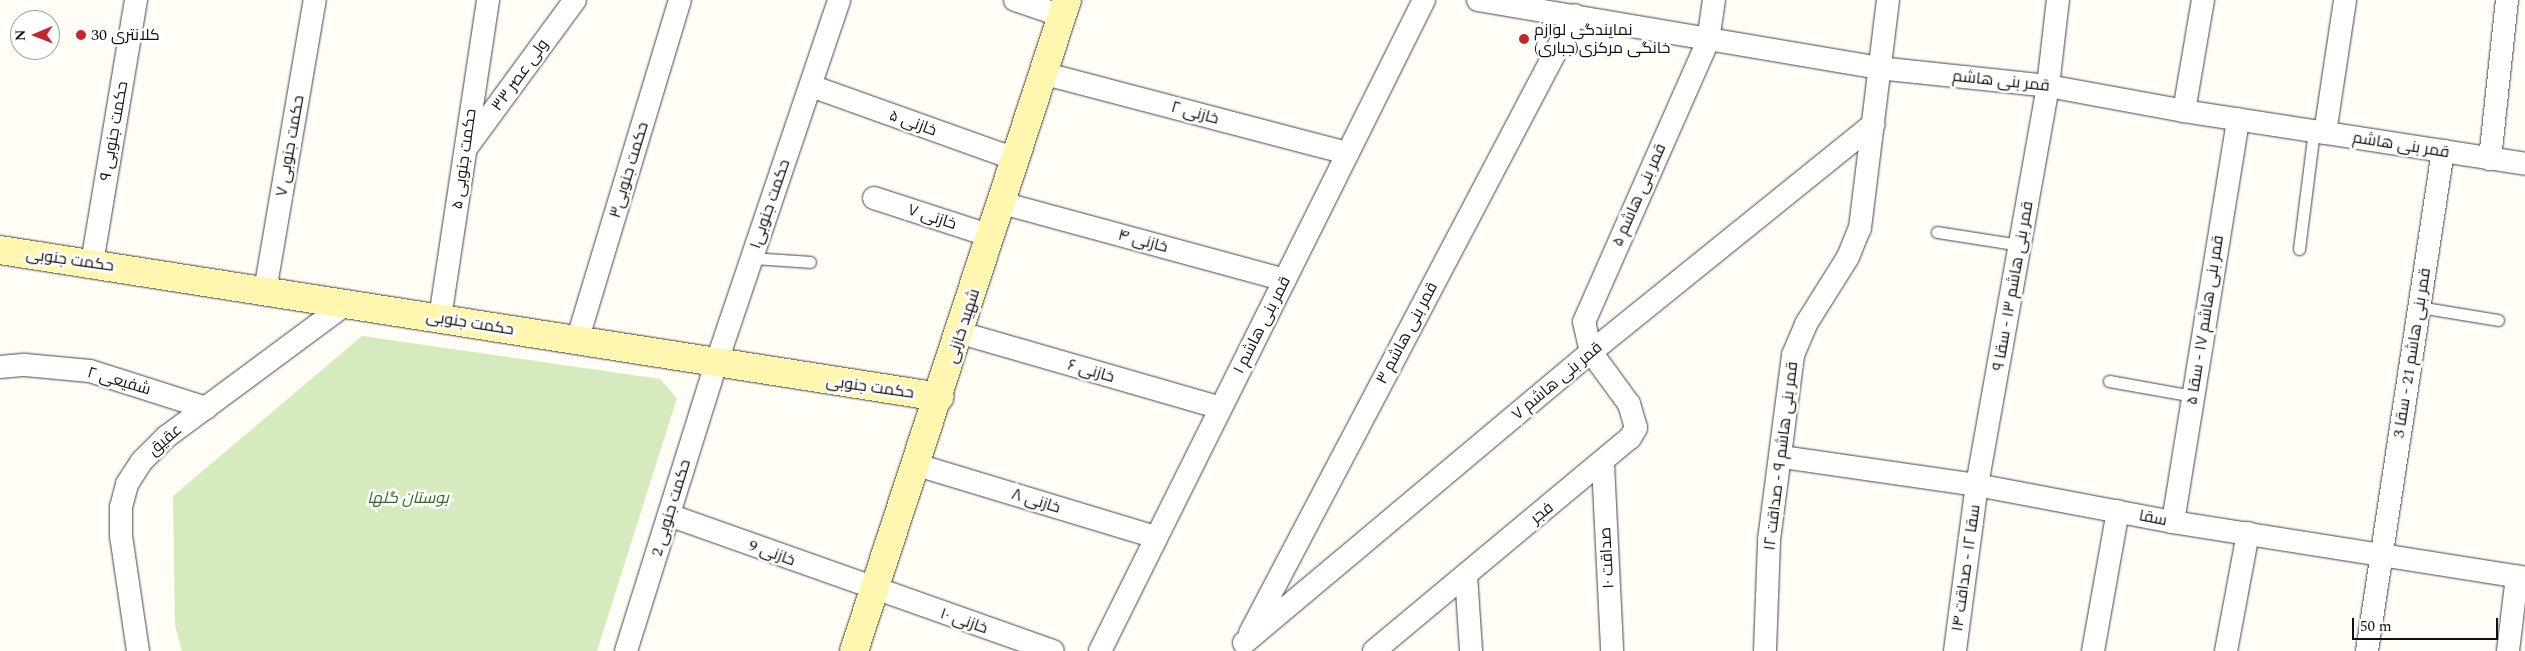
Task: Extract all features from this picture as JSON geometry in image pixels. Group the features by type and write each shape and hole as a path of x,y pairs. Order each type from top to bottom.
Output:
{"street":[{"name":"حکمت جنوبی ۹","path":"92,263 136,0"},
{"name":"حکمت جنوبی ۷","path":"265,291 315,0"},
{"name":"حکمت جنوبی ۵","path":"440,318 488,0"},
{"name":"ولی عصر ۳۳","path":"465,150 575,0"},
{"name":"حکمت جنوبی۳","path":"577,341 680,0"},
{"name":"حکمت جنوبی۱","path":"716,364 839,0"},
{"path":"1015,0 1064,8"},
{"name":"قمر بنی هاشم ۱","path":"1100,651 1424,0"},
{"name":"قمر بنی هاشم","path":"1478,0 1548,6 1574,15 1708,41 1878,68 2048,86 2184,111 2525,164"},
{"name":"قمر بنی هاشم ۵","path":"1591,352 1584,322 1588,308 1708,41 1714,0"},
{"name":"قمر بنی هاشم ۹ - صداقت ۱۲","path":"1765,651 1770,540 1794,355 1806,324 1848,258 1860,228 1874,124 1878,68 1888,0"},
{"name":"قمر بنی هاشم ۱۳ - سقا ۹","path":"1977,485 2048,86 2058,0"},
{"path":"2184,111 2202,0"},
{"path":"2319,132 2345,0"},
{"path":"2490,158 2507,0"},
{"name":"شهید خازنی","path":"854,651 961,333 1064,8"},
{"name":"قمر بنی هاشم ۳","path":"1242,647 1574,15"},
{"name":"خازنی ۲","path":"1042,73 1348,153"},
{"name":"خازنی ۵","path":"811,86 1015,159"},
{"name":"قمر بنی هاشم ۱۷ - سقا ۵","path":"2172,522 2238,119"},
{"name":"قمر بنی هاشم ۷","path":"1242,647 1591,352 1874,124"},
{"name":"قمر بنی هاشم 21 - سقا 3","path":"2367,651 2442,151"},
{"name":"خازنی ۷","path":"874,198 991,236"},
{"name":"خازنی ۴","path":"1002,203 1284,280"},
{"name":"حکمت جنوبی","path":"0,250 440,318 716,364 940,397"},
{"name":"عقیق","path":"138,651 128,597 121,506 127,484 142,461 166,438 347,304"},
{"name":"خازنی ۶","path":"961,333 1220,408"},
{"name":"فجر","path":"1374,651 1603,464 1630,438 1636,428 1629,404 1591,352"},
{"name":"حکمت جنوبی 2","path":"626,651 716,364"},
{"name":"شفیعی ۲","path":"0,367 25,365 90,371 206,408"},
{"name":"سقا","path":"1782,458 1977,485 2172,522 2248,532 2521,577"},
{"name":"صداقت ۱۰","path":"1603,464 1612,651"},
{"name":"خازنی ۸","path":"917,465 1156,537"},
{"name":"سقا ۱۲ - صداقت ۱۴","path":"1955,651 1977,485"},
{"path":"2093,651 2118,511"},
{"name":"خازنی 9","path":"669,515 875,590"},
{"path":"2226,651 2248,532"},
{"path":"1466,575 1471,651"},
{"path":"2508,651 2521,577"},
{"name":"خازنی ۱۰","path":"875,590 1054,651"}],"lane":[{"path":"2299,249 2319,132"},
{"path":"1937,232 2020,245"},
{"path":"752,258 810,262"},
{"path":"2419,307 2498,320"},
{"path":"2109,381 2193,396"}],"green space":[{"name":"بوستان گلها","path":"362,336 660,379 677,398 597,651 182,651 175,625 173,496"}],"place":[{"name":"کلانتری 30","path":"81,35"},
{"name":"نمایندگی لوازم خانگی مرکزی(جباری)","path":"1524,39"}]}
